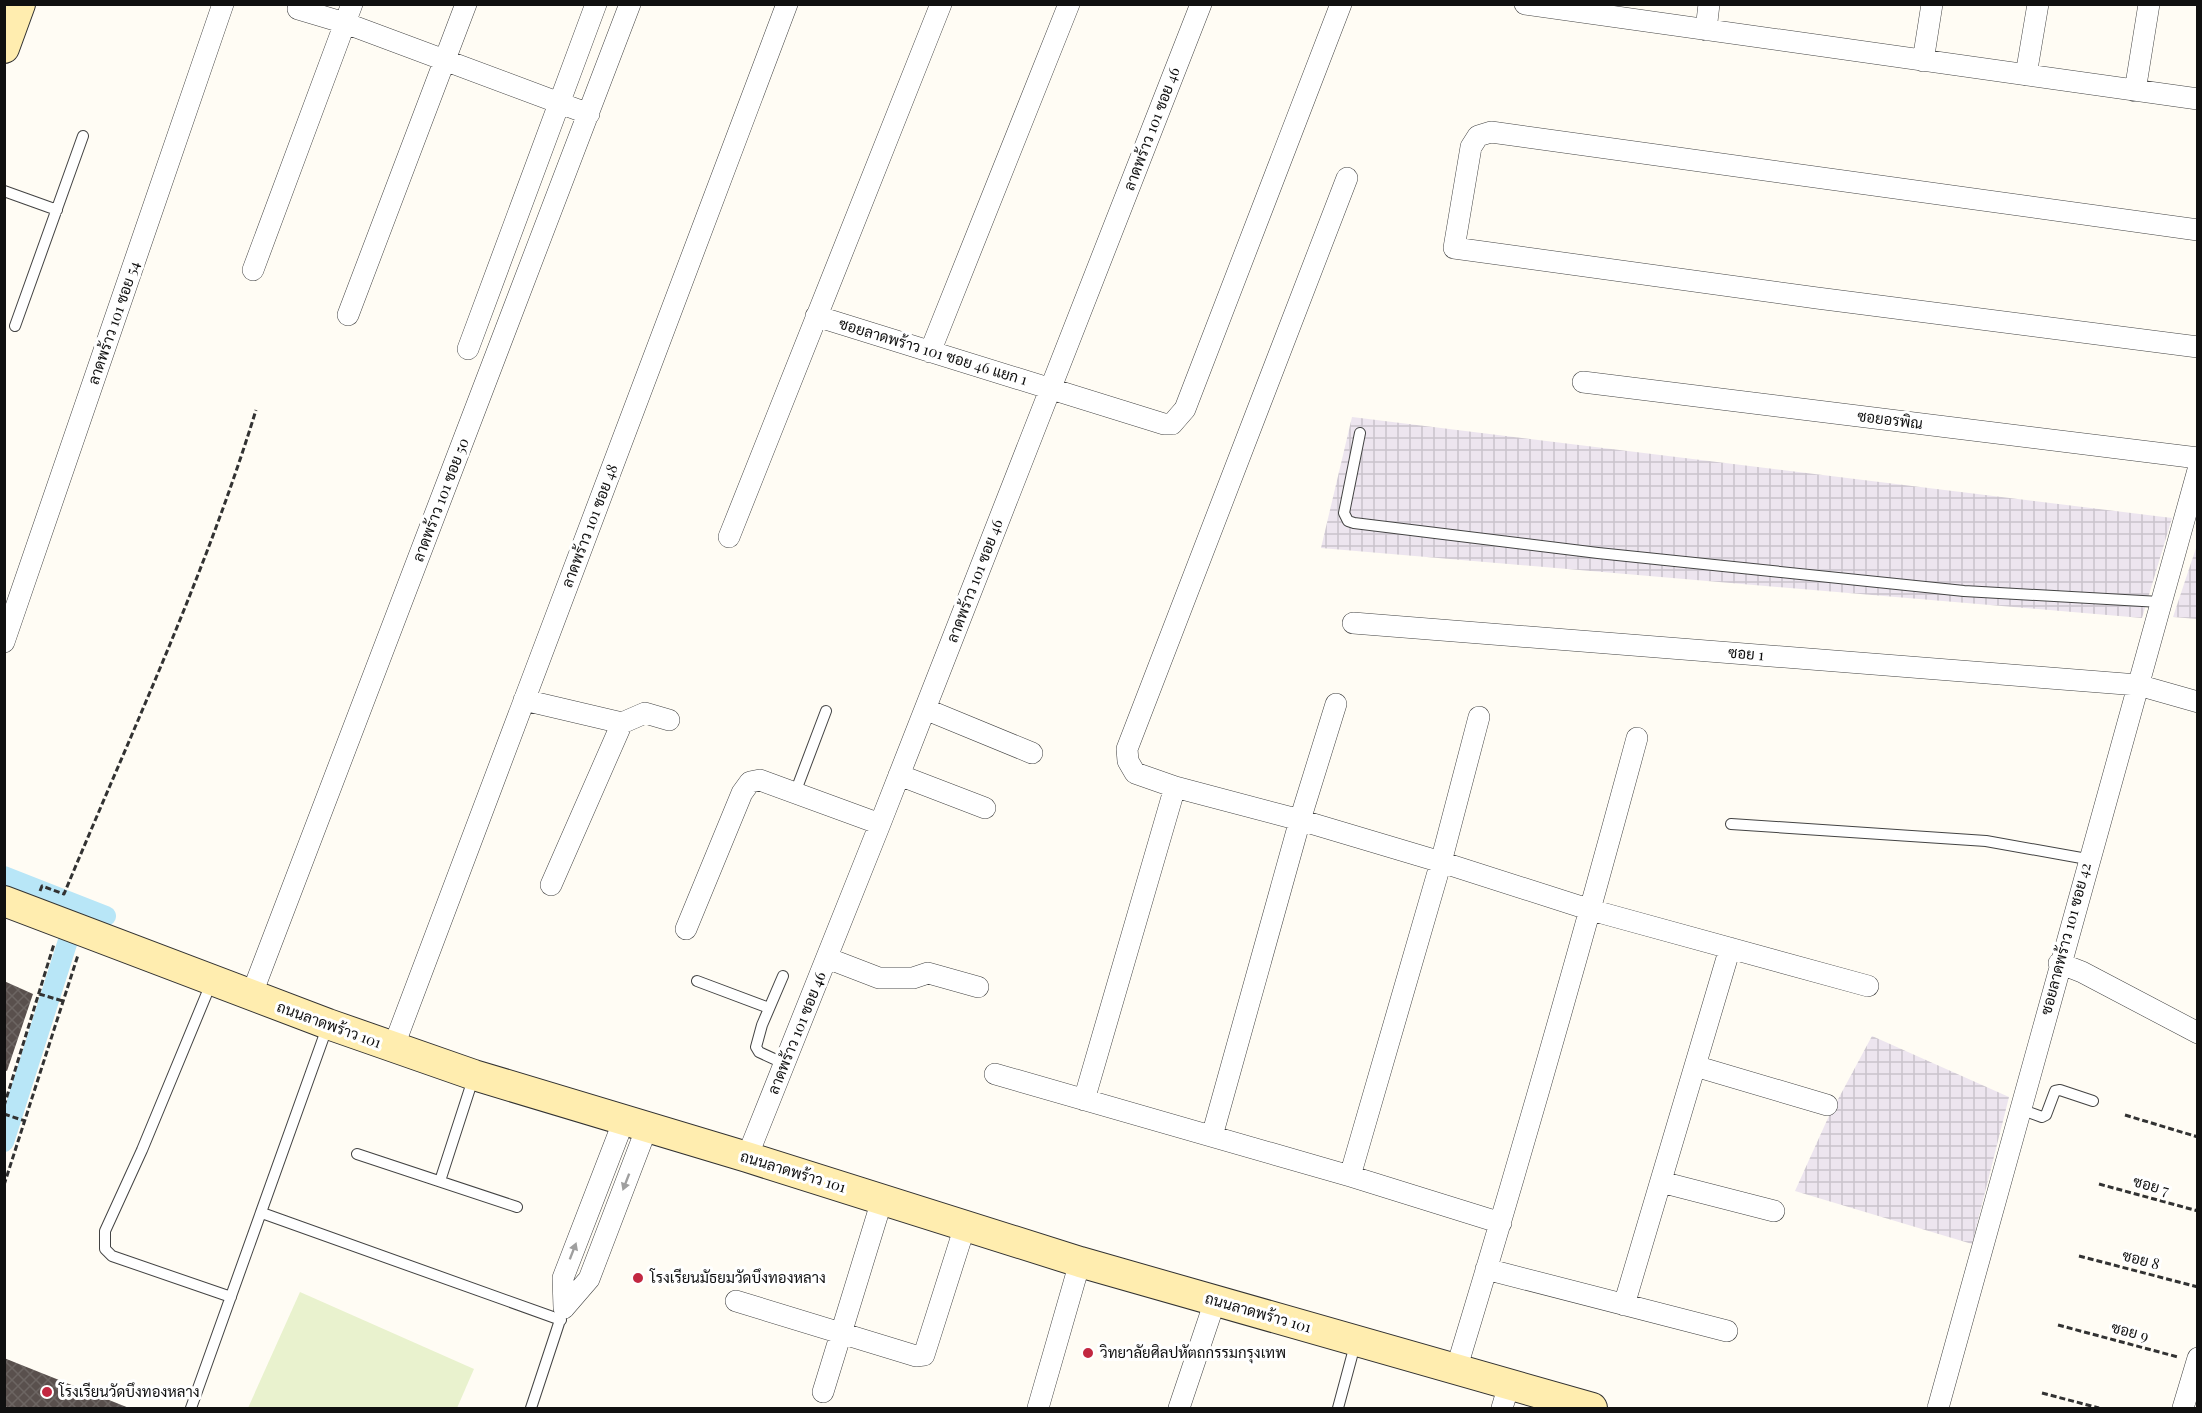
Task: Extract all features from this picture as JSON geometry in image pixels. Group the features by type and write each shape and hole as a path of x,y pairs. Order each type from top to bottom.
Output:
{"street":[{"path":"4,48 20,4"},
{"name":"ลาดพร้าว 101 ซอย 54","path":"4,642 223,4"},
{"path":"348,315 466,4"},
{"path":"468,349 596,4"},
{"name":"ลาดพร้าว 101 ซอย 50","path":"251,996 630,4"},
{"name":"ลาดพร้าว 101 ซอย 48","path":"393,1048 787,4"},
{"path":"729,537 941,4"},
{"path":"930,352 1070,4"},
{"name":"ลาดพร้าว 101 ซอย 46","path":"747,1157 1201,4"},
{"name":"ซอยลาดพร้าว 101 ซอย 46 แยก 1","path":"816,316 1164,424 1172,424 1185,409 1341,4"},
{"path":"1525,4 1603,10 1706,30 2198,99"},
{"path":"1706,30 1709,4"},
{"path":"1923,61 1932,4"},
{"path":"2026,75 2038,4"},
{"path":"2136,91 2149,4"},
{"path":"298,9 349,14 444,60 589,114"},
{"path":"254,270 349,14"},
{"path":"2198,230 1491,132 1478,136 1471,147 1454,248 2198,347"},
{"path":"1347,178 1127,749 1128,761 1136,773 1175,787 1300,820 1591,910 1868,986"},
{"name":"ซอยอรพิณ","path":"1582,382 2198,458"},
{"name":"ซอยลาดพร้าว 101 ซอย 42","path":"1938,1408 2087,860 2198,470"},
{"name":"ซอย 1","path":"1353,623 2138,685 2198,702"},
{"path":"524,700 622,723 645,713 669,720"},
{"path":"1212,1136 1300,820 1336,704"},
{"path":"925,709 1032,753"},
{"path":"1350,1176 1441,862 1479,717"},
{"path":"551,885 622,723"},
{"path":"1456,1370 1591,910 1637,738"},
{"path":"899,775 985,808"},
{"path":"686,929 748,783 760,780 880,824"},
{"path":"1084,1100 1175,787"},
{"name":"ถนนลาดพร้าว 101","path":"4,901 65,919 251,996 474,1075 747,1157 1080,1262 1456,1370 1505,1397 1592,1408"},
{"path":"1624,1305 1730,948"},
{"path":"827,958 879,978 913,978 928,973 978,987"},
{"path":"2059,963 2082,972 2198,1033"},
{"path":"1695,1066 1827,1105"},
{"path":"995,1074 1350,1176 1501,1223"},
{"path":"562,1314 589,1279 635,1124"},
{"path":"1661,1182 1774,1211"},
{"path":"823,1392 882,1200"},
{"path":"736,1301 916,1356 924,1356 965,1226"},
{"path":"1038,1408 1080,1262"},
{"path":"1486,1269 1727,1331"},
{"path":"1179,1408 1215,1300"},
{"path":"2183,1408 2197,1360"}],"lane":[{"path":"15,326 83,136"},
{"path":"4,191 57,210"},
{"path":"1360,433 1344,513 1347,521 1353,523 1598,553 1964,591 2160,602"},
{"path":"795,793 826,711"},
{"path":"1731,824 1986,841 2087,860"},
{"path":"783,976 756,1047 759,1052 785,1064"},
{"path":"212,981 142,1150 105,1232 105,1250 112,1256 231,1297"},
{"path":"697,981 769,1008"},
{"path":"191,1408 328,1024"},
{"path":"440,1181 474,1075"},
{"path":"2020,1109 2042,1117 2046,1115 2055,1091 2060,1090 2093,1101"},
{"path":"357,1154 517,1207"},
{"path":"262,1213 562,1314 531,1408"},
{"path":"1338,1408 1356,1341"}],"path":[{"path":"4,1185 63,1001 64,894 189,600 240,463 256,410"},
{"path":"4,1106 65,919"},
{"path":"39,994 63,1001"},
{"path":"4,1114 24,1121"},
{"path":"2125,1114 2198,1137"},
{"name":"ซอย 7","path":"2099,1184 2198,1211"},
{"name":"ซอย 8","path":"2079,1256 2198,1287"},
{"name":"ซอย 9","path":"2058,1324 2197,1360"},
{"path":"2042,1393 2099,1408"}],"shaded area":[{"path":"1352,417 2172,518 2142,618 1321,548"},
{"path":"2197,545 2197,619 2173,617"},
{"path":"1872,1036 2009,1097 1972,1244 1795,1191 1828,1118"}],"green space":[{"path":"300,1292 474,1369 457,1408 248,1408"}],"building":[{"path":"4,981 33,994 7,1071 4,1070"},
{"name":"โรงเรียนวัดบึงทองหลาง","path":"4,1358 129,1408 10,1408 4,1406"}],"waterway":[{"path":"4,876 106,916"},
{"path":"4,1142 79,906"}],"place":[{"name":"โรงเรียนมัธยมวัดบึงทองหลาง","path":"638,1278"},
{"name":"วิทยาลัยศิลปหัตถกรรมกรุงเทพ","path":"1088,1353"},
{"name":"โรงเรียนวัดบึงทองหลาง","path":"47,1392"}]}
